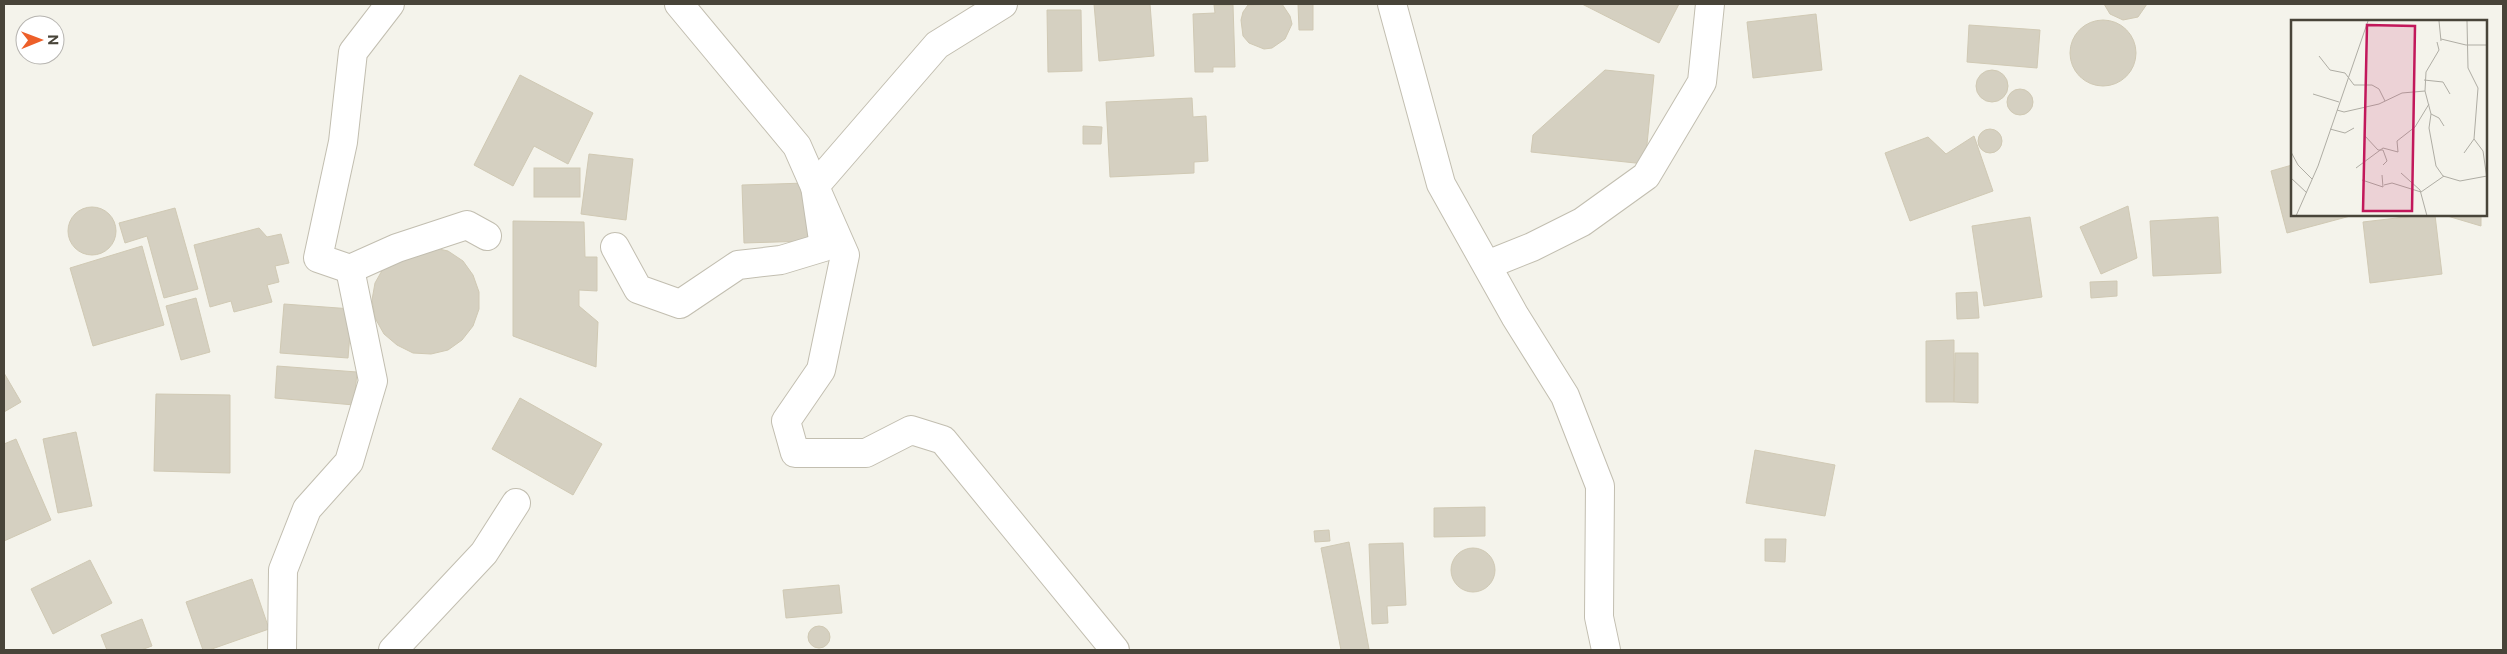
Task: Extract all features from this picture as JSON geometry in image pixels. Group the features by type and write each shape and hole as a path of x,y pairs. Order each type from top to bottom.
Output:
{"street":[{"path":"390,4 354,52 343,142 318,258 350,269 397,248 467,225 487,236"},
{"path":"679,4 797,146 845,255 821,370 786,421 796,453 866,453 911,430 943,440 1115,650"},
{"path":"615,248 638,289 680,304 738,265 781,260 824,247 815,186 937,45 1003,4"},
{"path":"1392,4 1441,184 1565,396 1600,486 1599,617 1606,650"},
{"path":"1487,265 1532,247 1582,222 1646,176 1702,82 1710,4"},
{"path":"282,650 283,570 307,509 349,462 373,382 350,269"},
{"path":"393,650 484,553 516,504"}],"building":[{"path":"1094,4 1150,4 1154,56 1099,61"},
{"path":"1282,4 1290,16 1292,24 1285,39 1272,48 1264,49 1249,43 1243,36 1241,20 1243,12 1248,5"},
{"path":"1298,4 1313,4 1313,30 1299,30"},
{"path":"1582,4 1679,4 1659,43"},
{"path":"2104,4 2147,4 2138,17 2123,20 2110,14"},
{"path":"1214,5 1233,5 1235,67 1213,67 1213,72 1195,72 1193,14 1215,13"},
{"path":"1047,10 1081,10 1082,71 1048,72"},
{"path":"1816,14 1822,70 1753,78 1747,22"},
{"path":"2109,20 2127,29 2134,40 2136,53 2134,66 2127,77 2116,84 2097,86 2079,77 2072,66 2070,47 2079,29 2090,22"},
{"path":"1969,25 2040,30 2037,68 1967,62"},
{"path":"1605,70 1654,75 1645,164 1531,152 1533,135"},
{"path":"1992,70 1998,71 2003,75 2007,80 2007,92 2003,97 1998,101 1992,102 1986,101 1981,97 1977,92 1976,86 1977,80 1981,75 1986,71"},
{"path":"520,75 593,113 568,164 534,146 513,186 474,165"},
{"path":"2020,89 2029,93 2033,102 2029,111 2020,115 2011,111 2007,102 2011,93"},
{"path":"1192,98 1193,117 1206,116 1208,161 1194,162 1194,173 1110,177 1106,102"},
{"path":"1083,126 1102,127 1101,144 1083,144"},
{"path":"1990,129 1995,130 2001,136 2001,146 1995,152 1990,153 1985,152 1979,146 1978,141 1979,136 1985,130"},
{"path":"1974,136 1993,191 1910,221 1885,153 1928,137 1946,154"},
{"path":"589,154 633,159 626,220 581,214"},
{"path":"2291,165 2291,216 2350,216 2287,233 2271,171"},
{"path":"534,168 580,168 580,197 534,197"},
{"path":"806,183 808,241 744,243 742,185"},
{"path":"2128,206 2137,258 2101,274 2080,227"},
{"path":"87,207 97,207 106,211 112,217 115,222 115,240 106,251 97,255 87,255 78,251 72,245 68,236 68,226 72,217 78,211"},
{"path":"175,208 198,289 164,298 147,236 125,243 119,223"},
{"path":"2414,216 2435,216 2442,274 2370,283 2363,222"},
{"path":"2447,216 2481,216 2481,226"},
{"path":"2030,217 2042,297 1984,306 1972,226"},
{"path":"2218,217 2221,273 2153,276 2150,221"},
{"path":"513,221 584,222 585,257 597,257 597,291 579,290 579,306 598,322 596,367 513,336"},
{"path":"259,228 267,237 281,234 289,263 275,266 279,282 267,285 272,302 234,312 231,301 210,307 194,245"},
{"path":"142,246 164,325 93,346 70,268"},
{"path":"430,247 448,251 463,261 473,275 479,292 479,309 473,326 462,340 448,350 431,354 413,353 397,345 384,334 375,318 372,300 375,283 384,267"},
{"path":"2117,281 2117,296 2091,298 2090,282"},
{"path":"1977,292 1979,318 1957,319 1956,293"},
{"path":"196,298 210,352 181,360 166,306"},
{"path":"284,304 352,309 348,358 280,353"},
{"path":"1954,340 1954,402 1926,402 1926,341"},
{"path":"1955,353 1978,353 1978,403 1954,402"},
{"path":"277,366 357,372 354,405 275,398"},
{"path":"4,373 21,402 4,412"},
{"path":"156,394 230,395 230,473 154,471"},
{"path":"520,398 602,444 573,495 492,449"},
{"path":"76,432 92,506 58,513 43,439"},
{"path":"16,439 51,520 4,541 4,444"},
{"path":"1755,450 1835,465 1825,516 1746,503"},
{"path":"1485,507 1485,536 1434,537 1434,508"},
{"path":"1329,530 1330,541 1315,542 1314,531"},
{"path":"1765,539 1786,539 1785,562 1765,561"},
{"path":"1349,542 1369,649 1365,650 1341,650 1321,548"},
{"path":"1403,543 1406,605 1387,606 1388,623 1372,624 1369,544"},
{"path":"1473,548 1485,552 1491,558 1495,570 1491,582 1485,588 1473,592 1461,588 1455,582 1451,570 1455,558 1461,552"},
{"path":"90,560 112,603 53,634 31,589"},
{"path":"252,579 269,629 209,650 203,650 186,602"},
{"path":"839,585 842,613 786,618 783,590"},
{"path":"142,619 152,646 141,650 107,650 101,635"},
{"path":"815,626 823,626 830,633 830,641 823,648 815,648 808,641 808,633"}]}
